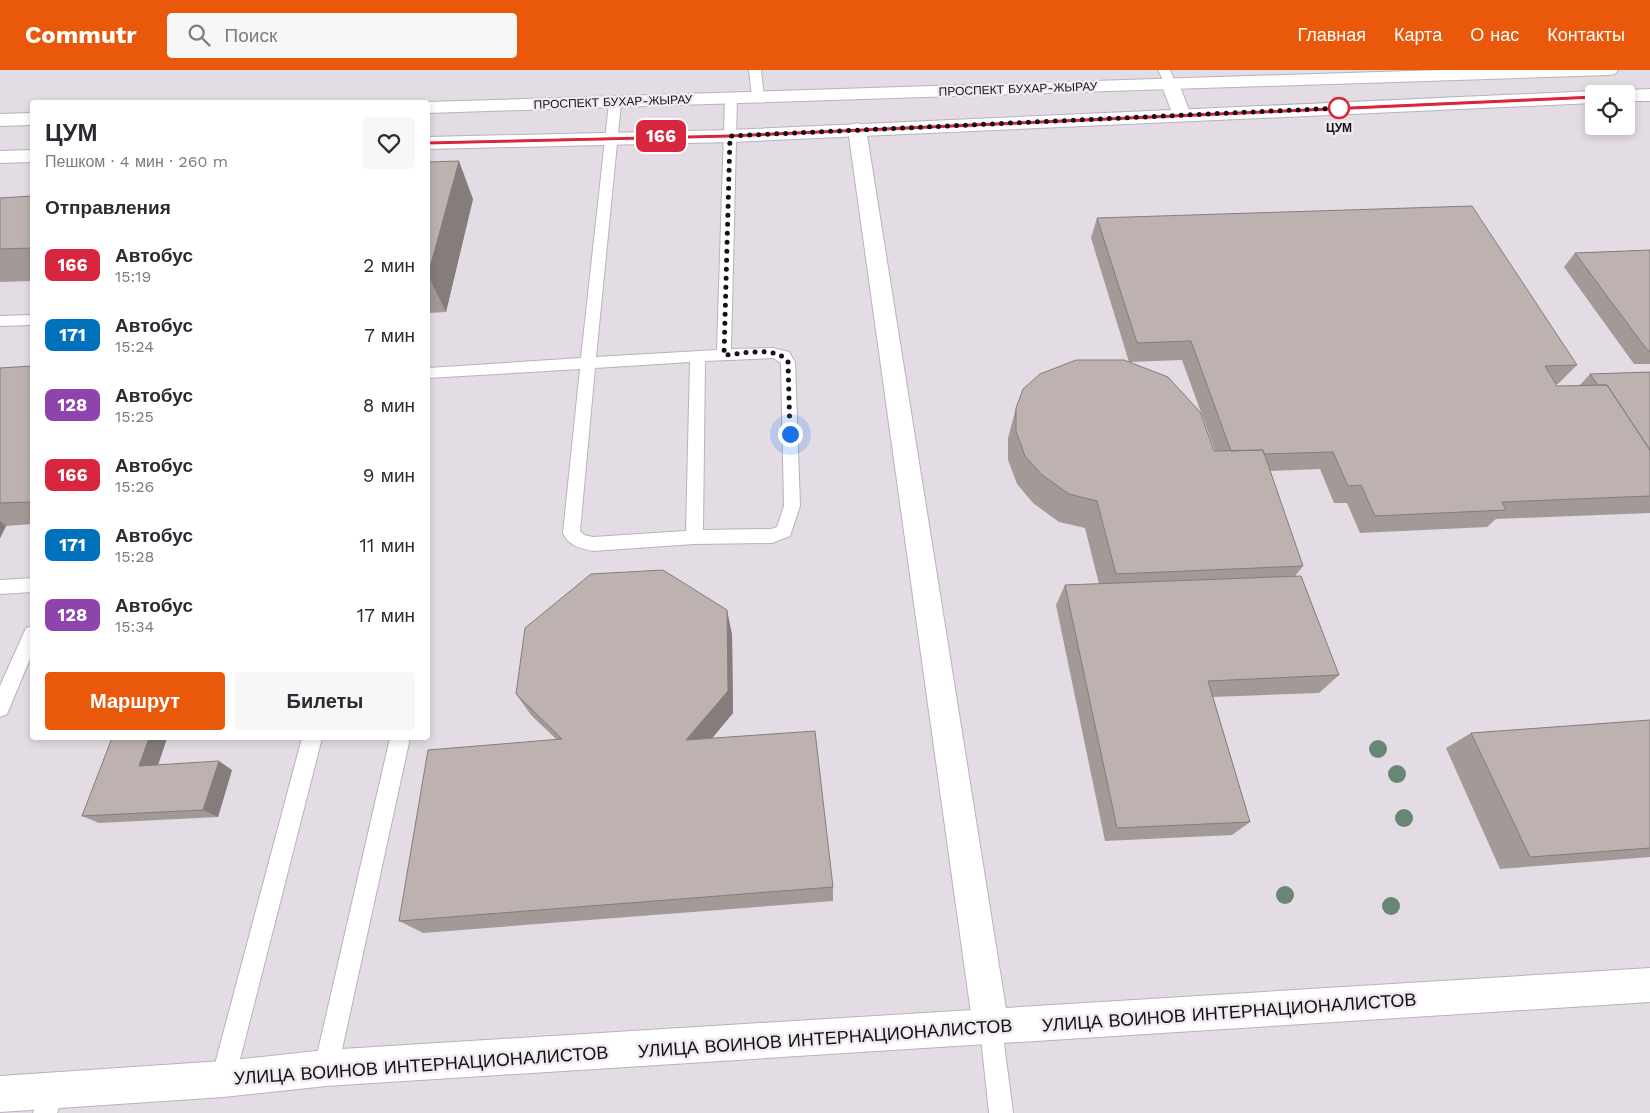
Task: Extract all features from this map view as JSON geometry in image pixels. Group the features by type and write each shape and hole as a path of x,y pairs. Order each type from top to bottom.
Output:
{"main road":[{"name":"ПРОСПЕКТ БУХАР-ЖЫРАУ","path":"430,108 758,97 1167,77 1609,70"},
{"path":"1167,77 1182,115"},
{"path":"1635,96 1650,95"},
{"path":"430,143 611,137 730,136 1585,97"},
{"path":"0,120 30,120"},
{"path":"856,129 991,1028"},
{"path":"0,157 30,156"},
{"name":"УЛИЦА ВОИНОВ ИНТЕРНАЦИОНАЛИСТОВ","path":"0,1094 49,1102 223,1079 326,1068 991,1028 1650,985"}],"lane":[{"path":"755,70 758,97"},
{"path":"724,355 731,98"},
{"path":"430,373 588,363 698,357 772,352 784,356 788,362 792,506 784,531 772,536 593,544 579,540 571,533 588,363 611,137 615,103"},
{"path":"0,321 30,320"},
{"path":"694,538 698,357"},
{"path":"0,587 30,586"},
{"path":"0,708 30,639"},
{"path":"223,1079 311,740"},
{"path":"326,1068 400,740"},
{"path":"991,1028 1001,1113"}],"building":[{"path":"459,161 430,268 430,162"},
{"path":"30,196 30,248 0,249 0,198"},
{"path":"1472,206 1577,365 1545,366 1557,386 1607,385 1650,450 1650,496 1502,502 1506,510 1375,516 1361,485 1348,486 1333,452 1264,454 1263,450 1231,451 1191,341 1137,343 1097,218"},
{"path":"1650,250 1650,351 1648,351 1575,253"},
{"path":"1076,360 1124,360 1168,377 1200,412 1214,451 1263,450 1303,566 1116,574 1097,501 1069,494 1042,475 1025,456 1016,431 1016,408 1023,389 1040,374"},
{"path":"30,366 30,502 0,503 0,368"},
{"path":"1650,372 1650,450 1607,385 1598,385 1590,374"},
{"path":"663,570 727,610 728,691 686,740 815,731 833,887 399,921 428,750 562,739 516,694 525,628 591,574"},
{"path":"1301,576 1339,675 1208,681 1250,822 1117,828 1065,585"},
{"path":"1650,720 1650,848 1530,857 1471,733"},
{"path":"111,740 148,740 139,766 219,761 203,810 82,816"}],"bus line":[{"name":"166","path":"430,143 611,137 730,136 1585,97"}],"place":[{"name":"ЦУМ","path":"1339,108"}],"route":[{"path":"790,434 788,362 784,356 772,352 724,355 730,136 1339,108"}]}
